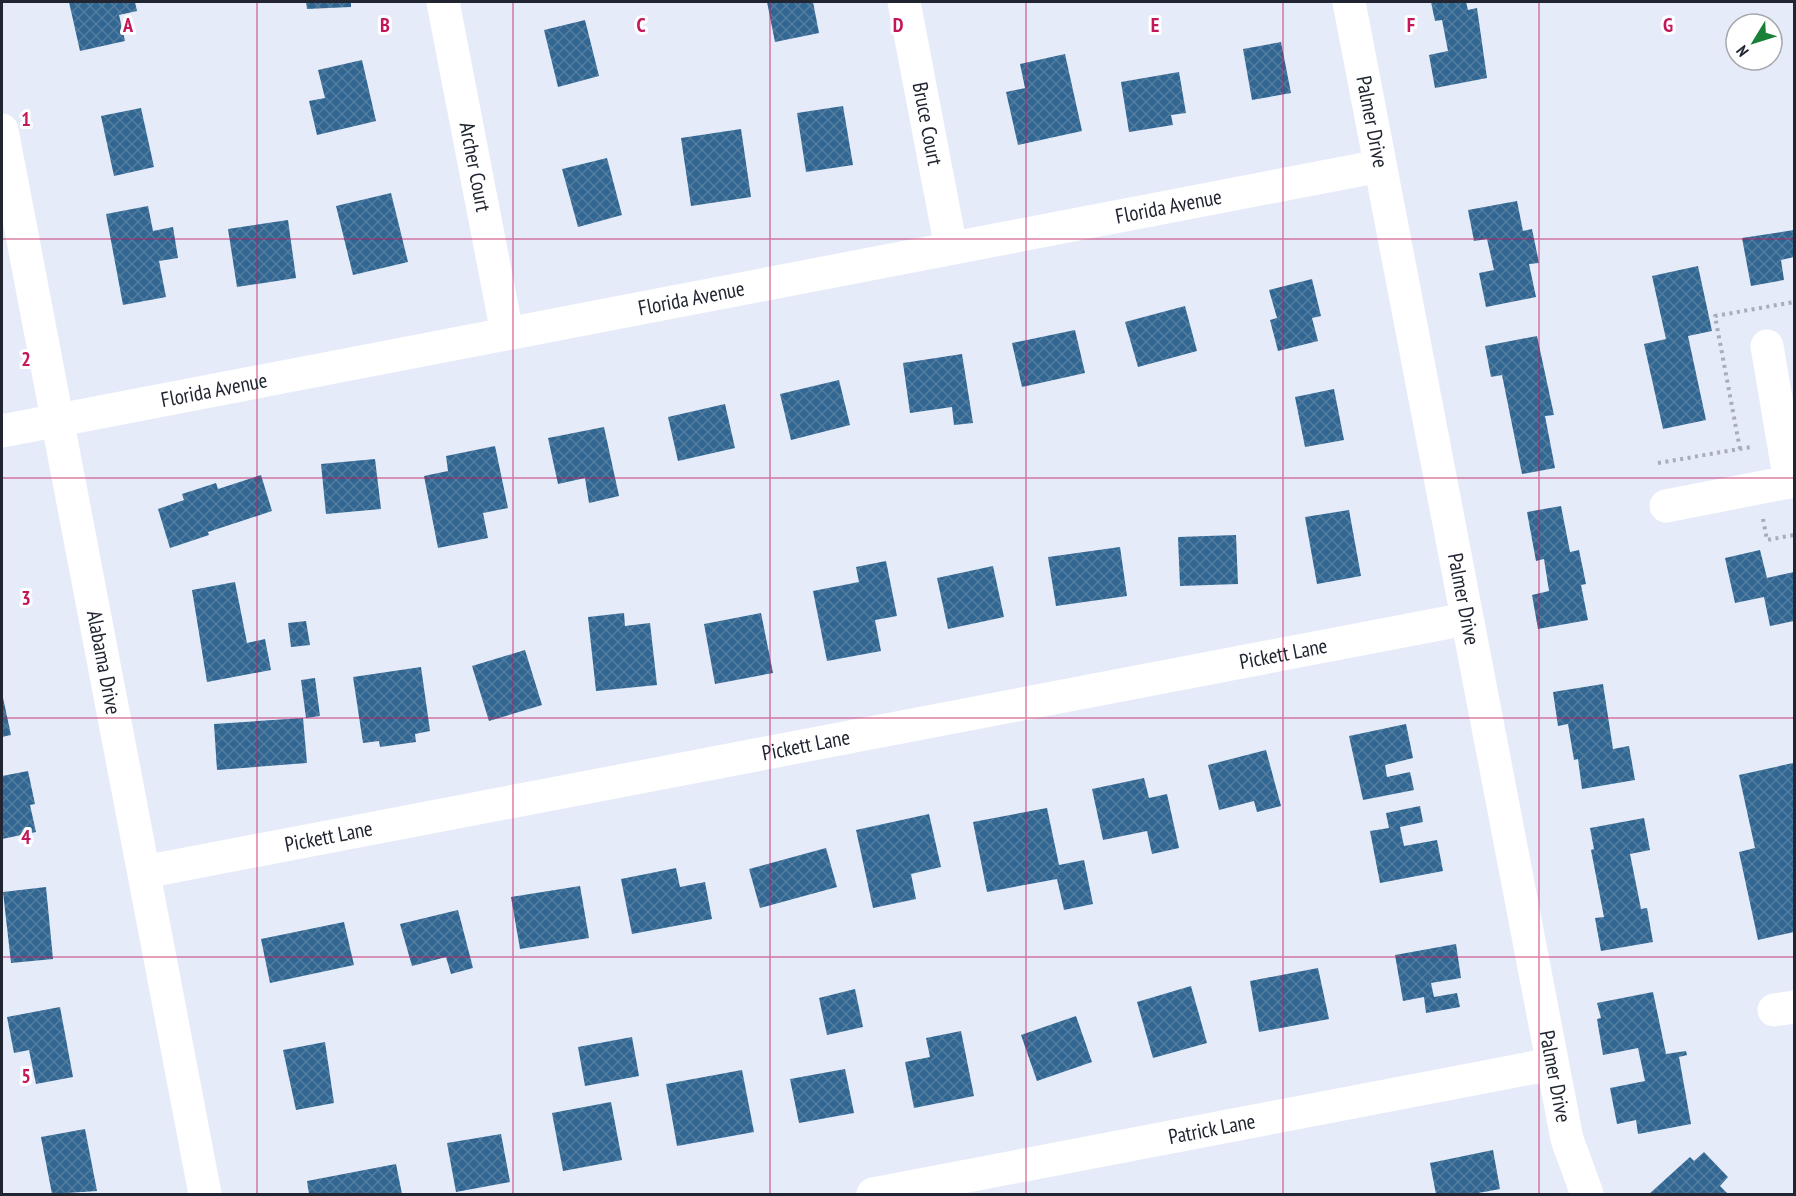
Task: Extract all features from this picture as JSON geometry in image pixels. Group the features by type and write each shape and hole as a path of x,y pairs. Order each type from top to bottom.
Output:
{"street":[{"name":"Archer Court","path":"443,2 507,333"},
{"name":"Bruce Court","path":"904,2 951,248"},
{"name":"Palmer Drive","path":"1349,2 1552,1064 1567,1139 1587,1194"},
{"name":"Alabama Drive","path":"2,130 205,1194"},
{"name":"Florida Avenue","path":"2,431 1380,166"},
{"path":"1666,506 1792,482 1767,346"},
{"name":"Pickett Lane","path":"144,872 1466,619"},
{"name":"Patrick Lane","path":"873,1194 1552,1064"}],"path":[{"path":"1740,449 1715,316 1794,302"},
{"path":"1658,463 1757,446"},
{"path":"1762,515 1767,540 1794,535"}],"building":[{"path":"69,2 135,2 137,11 119,15 125,41 80,51"},
{"path":"306,2 351,2 351,7 307,9"},
{"path":"767,2 813,2 819,33 775,42"},
{"path":"1431,2 1466,2 1468,10 1477,8 1487,78 1435,88 1429,55 1448,51 1442,20 1435,21"},
{"path":"585,20 599,76 558,87 544,30"},
{"path":"1281,42 1291,93 1252,100 1243,49"},
{"path":"1065,54 1082,131 1018,145 1006,92 1025,88 1020,64"},
{"path":"362,60 376,121 317,135 309,101 325,98 318,70"},
{"path":"1179,72 1186,113 1171,115 1173,125 1129,132 1121,82"},
{"path":"843,106 853,165 806,172 797,113"},
{"path":"141,108 154,167 114,176 101,116"},
{"path":"741,129 751,197 691,206 681,138"},
{"path":"607,158 622,215 578,227 562,169"},
{"path":"391,193 408,262 353,275 336,206"},
{"path":"1517,201 1523,231 1532,229 1539,263 1529,264 1536,297 1486,307 1479,273 1494,270 1487,239 1474,241 1468,210"},
{"path":"148,206 153,231 173,227 178,258 159,261 166,297 123,305 106,214"},
{"path":"288,220 296,278 237,287 228,229"},
{"path":"1794,230 1794,257 1781,260 1784,280 1751,286 1742,238"},
{"path":"1698,266 1712,331 1688,336 1706,420 1663,429 1644,344 1666,339 1652,276"},
{"path":"1312,279 1321,316 1312,318 1318,341 1278,351 1270,320 1277,318 1269,290"},
{"path":"1185,306 1197,351 1138,367 1125,322"},
{"path":"1075,330 1085,373 1022,387 1012,343"},
{"path":"1537,336 1554,415 1545,416 1555,468 1522,474 1502,375 1491,377 1485,346"},
{"path":"962,354 973,423 954,425 952,407 910,413 903,363"},
{"path":"839,380 850,425 791,440 780,394"},
{"path":"1334,389 1344,440 1305,447 1295,397"},
{"path":"725,404 735,448 678,461 668,417"},
{"path":"604,427 619,496 589,503 585,478 558,484 548,438"},
{"path":"495,446 508,508 483,513 488,538 438,548 424,476 448,471 446,456"},
{"path":"375,459 381,509 326,514 321,464"},
{"path":"261,475 272,511 208,532 209,535 170,548 158,509 184,500 182,494 216,483 218,489"},
{"path":"1561,506 1570,552 1579,550 1586,584 1581,585 1588,620 1538,629 1532,595 1549,591 1544,559 1536,561 1527,512"},
{"path":"1349,510 1361,576 1317,584 1305,517"},
{"path":"1236,535 1238,584 1180,586 1178,537"},
{"path":"1120,547 1127,596 1056,606 1048,557"},
{"path":"1760,550 1767,578 1794,572 1794,621 1770,626 1764,597 1735,603 1725,558"},
{"path":"886,561 897,616 875,620 881,651 827,661 813,591 859,582 856,567"},
{"path":"993,566 1004,617 948,629 937,578"},
{"path":"235,582 247,643 265,639 271,670 207,682 192,590"},
{"path":"624,613 625,626 650,623 657,685 596,691 588,617"},
{"path":"761,613 773,673 715,684 704,624"},
{"path":"306,621 310,645 291,647 288,623"},
{"path":"525,650 542,705 489,721 472,666"},
{"path":"421,667 430,731 415,734 416,742 380,747 379,741 363,743 353,677"},
{"path":"315,678 320,716 306,718 301,680"},
{"path":"1603,684 1613,749 1629,746 1635,780 1582,789 1578,759 1574,760 1568,724 1558,726 1553,692"},
{"path":"2,693 11,735 2,737"},
{"path":"303,718 307,763 217,770 214,724"},
{"path":"1406,724 1413,758 1385,765 1387,777 1410,772 1414,790 1363,800 1349,736"},
{"path":"1266,750 1281,806 1257,812 1254,801 1219,810 1208,765"},
{"path":"1793,763 1794,932 1758,940 1739,852 1755,848 1739,775"},
{"path":"28,771 35,804 30,805 36,832 2,839 2,776"},
{"path":"1144,778 1149,798 1167,794 1179,848 1152,854 1147,831 1103,840 1092,789"},
{"path":"1420,806 1423,822 1400,827 1404,846 1437,840 1443,871 1380,883 1370,831 1389,828 1386,813"},
{"path":"1047,808 1059,865 1084,860 1093,904 1064,910 1057,879 987,892 973,822"},
{"path":"929,814 941,867 911,874 916,899 873,908 856,830"},
{"path":"1644,818 1650,850 1630,854 1641,909 1647,908 1653,942 1601,951 1595,918 1604,917 1591,850 1594,849 1590,828"},
{"path":"826,848 837,887 760,908 749,869"},
{"path":"676,868 680,887 705,882 712,919 632,934 621,879"},
{"path":"580,886 589,938 520,949 511,897"},
{"path":"46,887 53,959 11,963 3,892"},
{"path":"458,910 473,968 451,974 446,957 412,966 400,924"},
{"path":"344,922 354,965 270,983 261,939"},
{"path":"1456,944 1461,978 1431,983 1434,997 1457,993 1460,1007 1426,1013 1424,997 1403,1001 1395,955"},
{"path":"1318,968 1329,1019 1259,1032 1250,981"},
{"path":"1191,986 1207,1043 1153,1058 1137,1002"},
{"path":"855,989 863,1027 827,1035 819,998"},
{"path":"1653,992 1666,1054 1686,1051 1687,1055 1679,1057 1691,1124 1638,1134 1636,1120 1617,1124 1610,1088 1645,1081 1638,1048 1603,1055 1597,1019 1601,1018 1597,1003"},
{"path":"60,1007 73,1077 36,1084 29,1050 14,1053 7,1017"},
{"path":"1076,1016 1092,1062 1037,1081 1021,1035"},
{"path":"961,1031 974,1096 914,1108 905,1062 930,1057 926,1038"},
{"path":"632,1037 639,1076 585,1086 578,1047"},
{"path":"325,1042 334,1103 296,1110 283,1050"},
{"path":"845,1069 854,1113 799,1123 790,1079"},
{"path":"742,1070 754,1132 677,1146 666,1084"},
{"path":"611,1102 622,1160 563,1171 552,1113"},
{"path":"85,1129 97,1191 52,1194 41,1137"},
{"path":"501,1134 510,1182 456,1192 447,1143"},
{"path":"1493,1150 1500,1189 1473,1194 1436,1194 1430,1163"},
{"path":"1704,1152 1728,1177 1720,1186 1728,1194 1649,1194 1690,1157 1694,1161"},
{"path":"396,1164 402,1194 309,1194 307,1181"}]}
